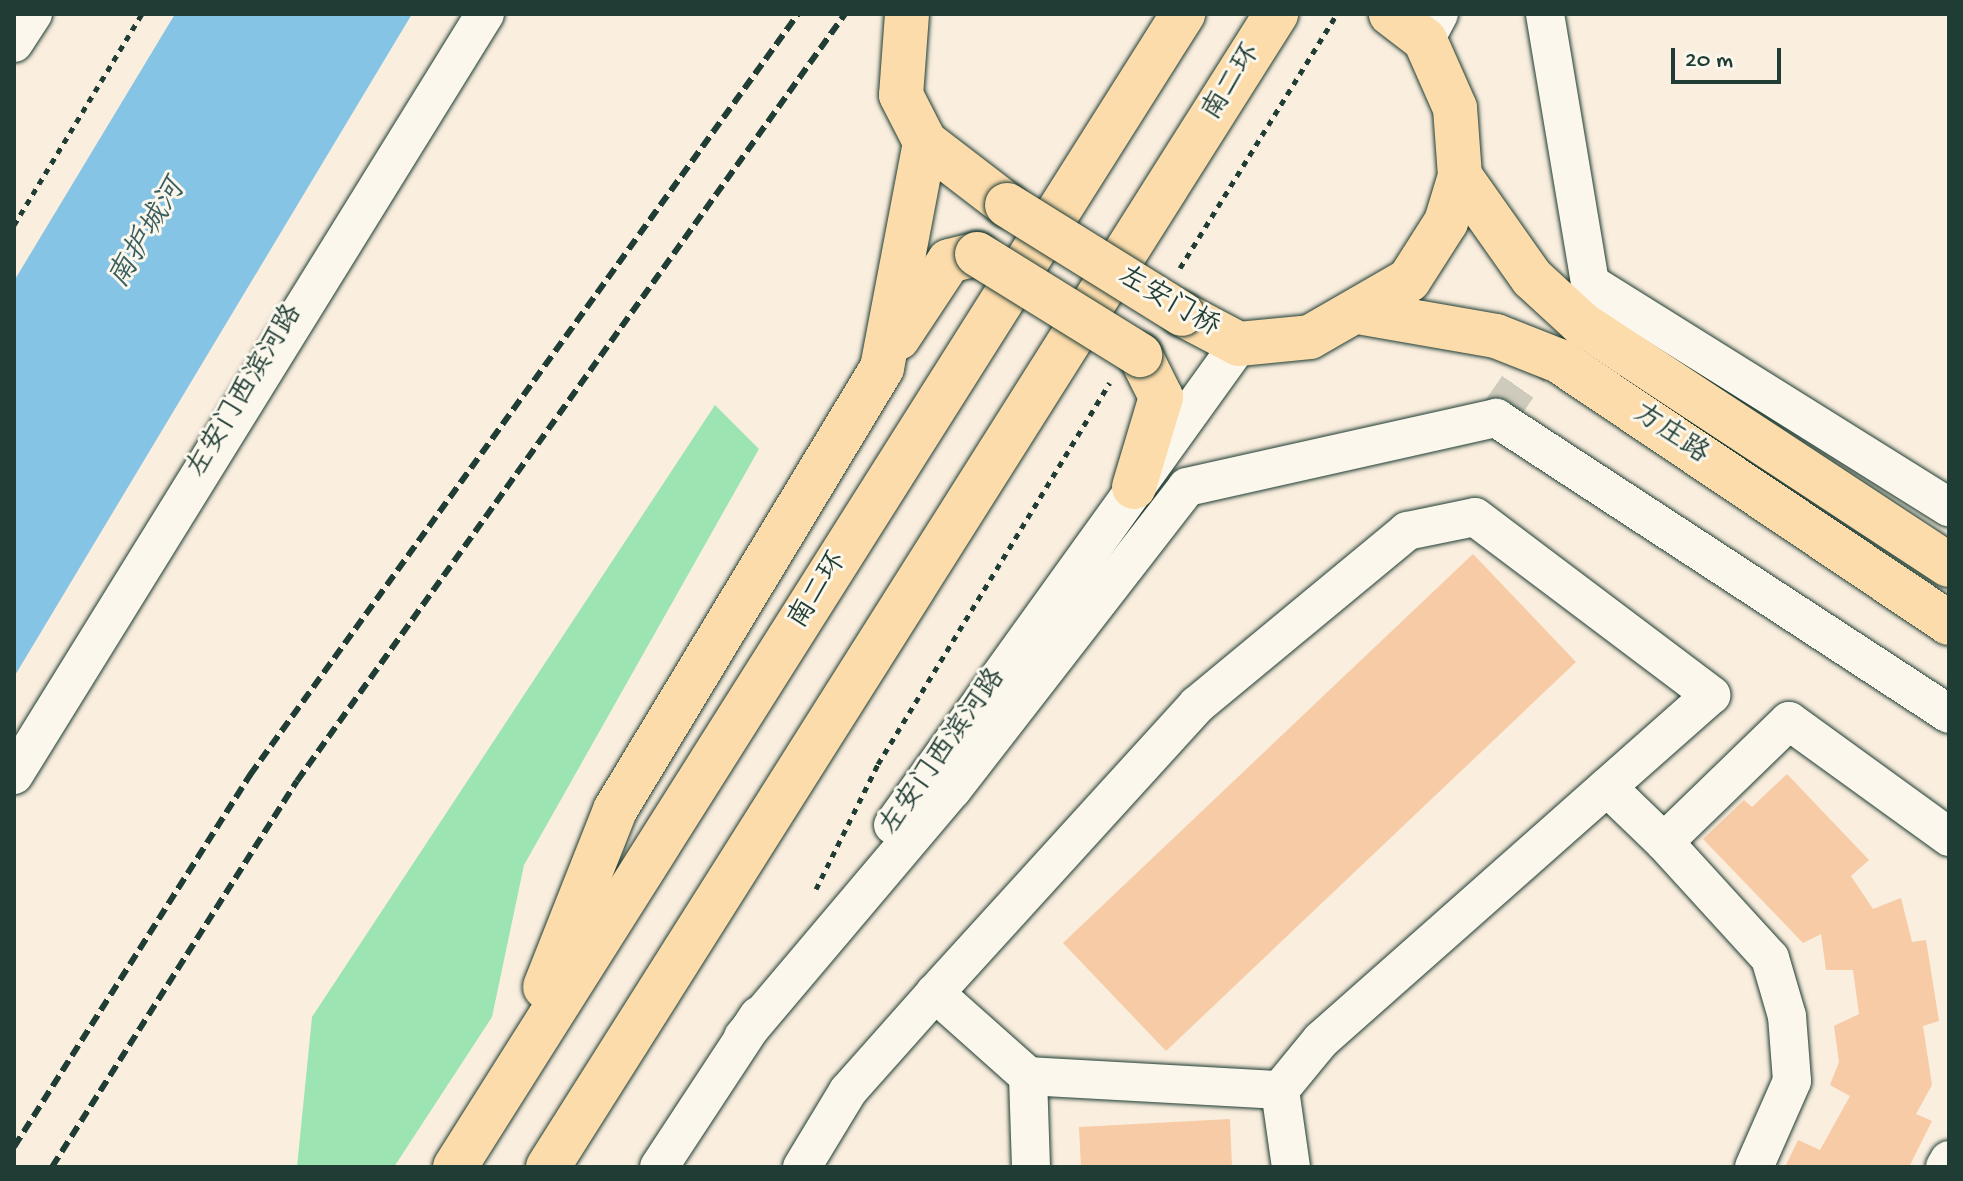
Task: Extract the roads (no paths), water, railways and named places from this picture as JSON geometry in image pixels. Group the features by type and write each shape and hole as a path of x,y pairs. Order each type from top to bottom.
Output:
{"main road":[{"name":"左安门桥","path":"907,14 901,95 925,142 1007,205 1179,294 1239,344 1310,337 1364,313 1409,280 1446,222 1460,176 1455,108 1432,27 1391,14"},
{"name":"南二环","path":"455,1167 1183,14"},
{"name":"南二环","path":"548,1167 1276,14"},
{"path":"882,368 925,142"},
{"name":"方庄路","path":"1460,176 1532,278 1582,324 1949,565"},
{"path":"508,1083 615,810 882,368 929,284 949,261 977,254 1129,363 1161,397 1134,487"},
{"name":"方庄路","path":"1364,313 1496,336 1559,361 1949,623"}],"street":[{"path":"14,43 33,14"},
{"name":"左安门西滨河路","path":"14,775 378,176 485,14"},
{"path":"1545,14 1590,283 1949,507"},
{"name":"左安门西滨河路","path":"659,1167 743,1037 1239,344"},
{"path":"743,1037 952,790 1187,487 1496,418 1949,714"},
{"path":"802,1167 848,1091 1197,705 1407,531 1475,517 1711,695 1321,1040 1280,1090 1291,1167"},
{"path":"1664,842 1789,721 1949,837"},
{"path":"1607,787 1664,842 1770,958 1787,1016 1792,1081 1754,1167"},
{"path":"935,993 1028,1076 1280,1090"},
{"path":"1028,1076 1031,1167"},
{"path":"1945,1167 1949,1160"}],"water":[{"name":"南护城河","path":"175,14 412,14 14,677 14,281"}],"tunnel":[{"path":"1496,418 1586,289"}],"railway":[{"path":"14,1147 250,775 798,14"},
{"path":"52,1167 297,781 845,14"}]}
